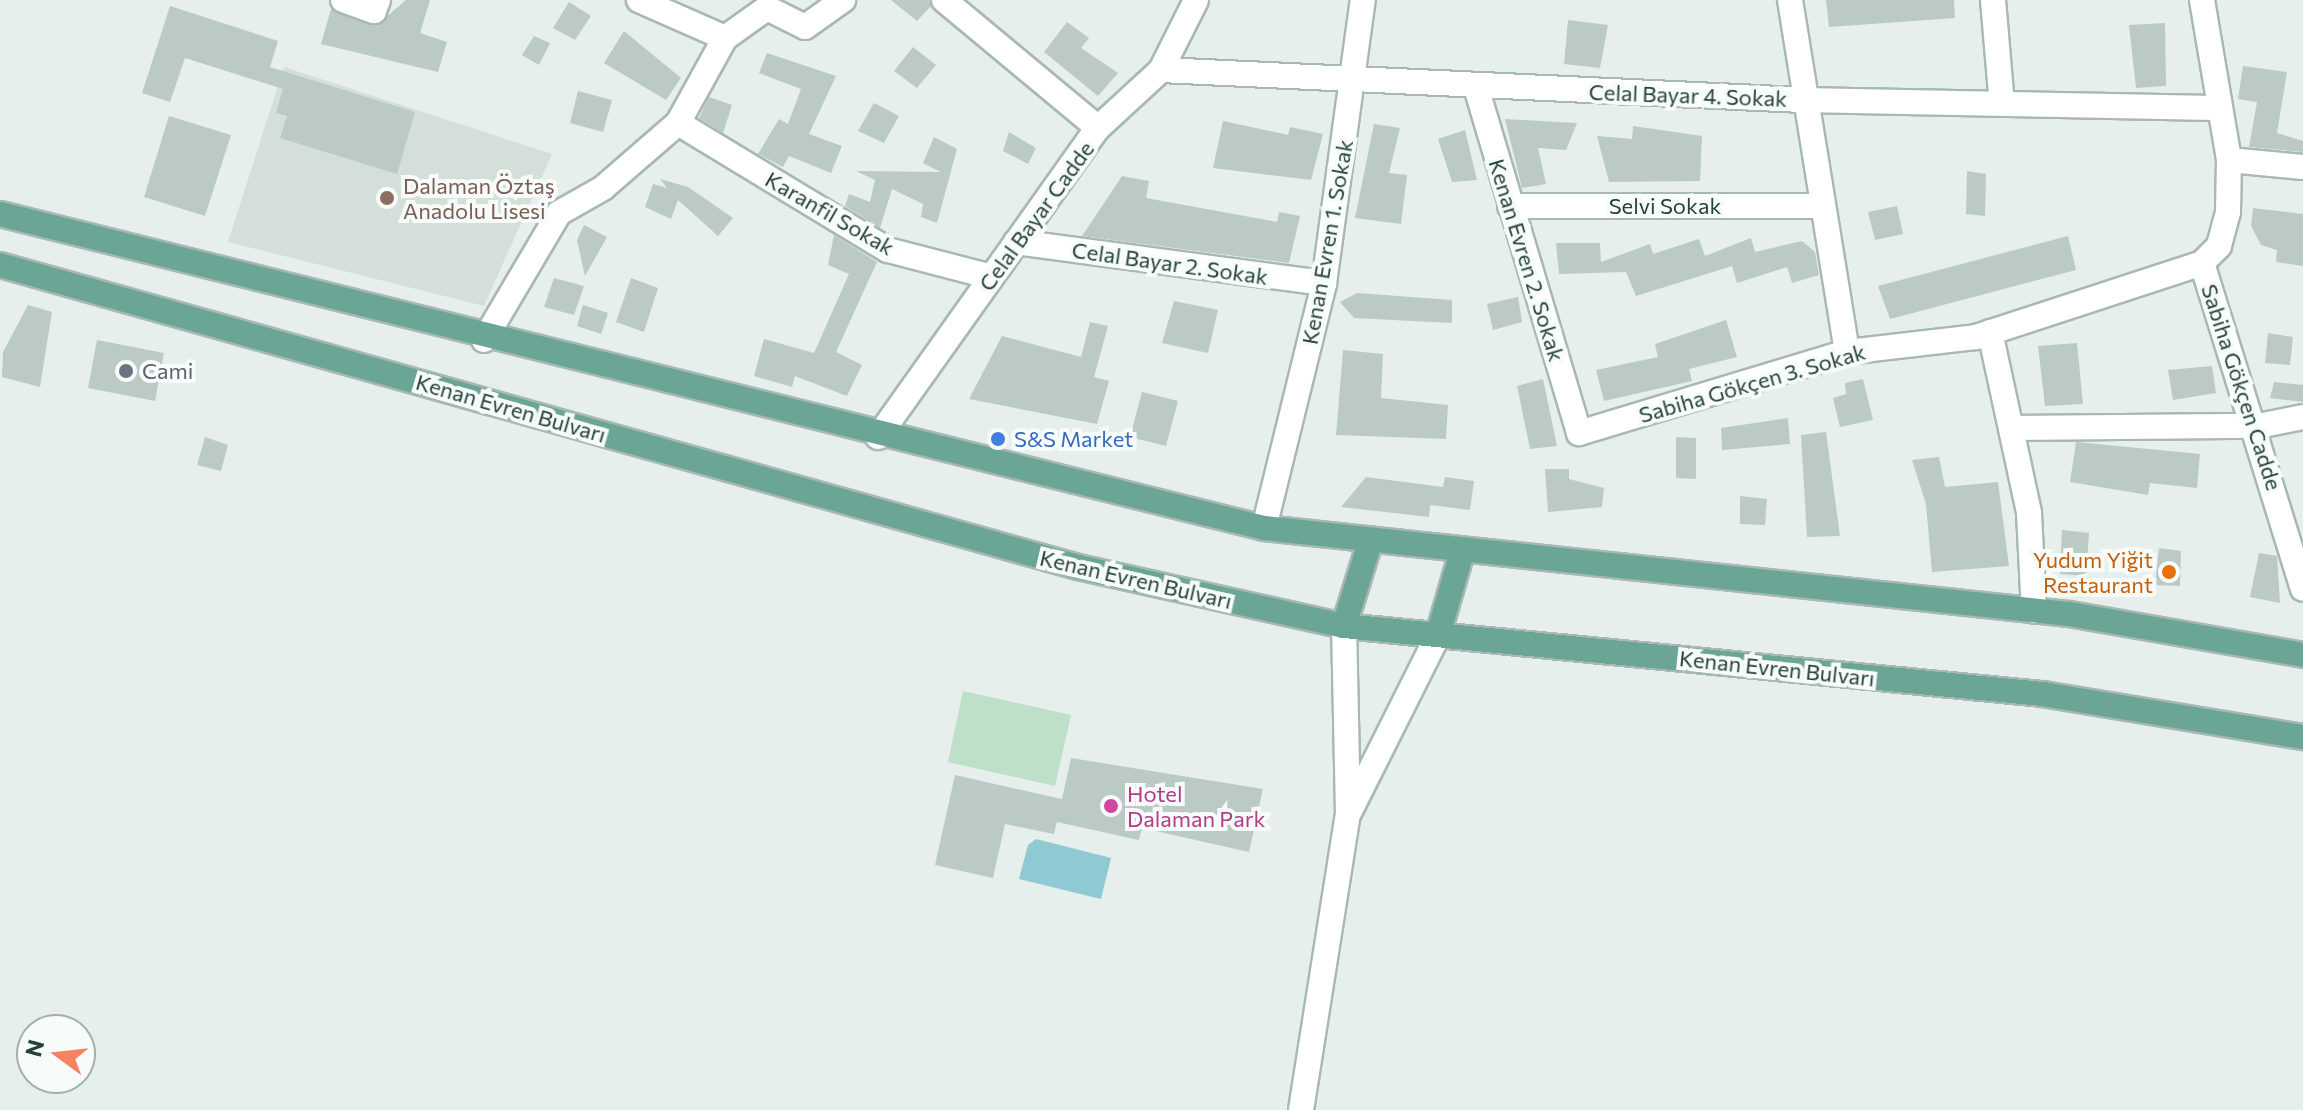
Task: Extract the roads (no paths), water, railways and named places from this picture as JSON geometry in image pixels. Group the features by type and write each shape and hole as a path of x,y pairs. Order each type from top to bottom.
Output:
{"main road":[{"path":"0,214 484,340 1264,528 1462,552 2034,611 2303,655"},
{"name":"Kenan Evren Bulvarı","path":"0,265 1078,567 1344,626 2043,694 2303,737"},
{"path":"1344,626 1370,542"},
{"path":"1438,635 1462,552"}],"street":[{"path":"343,0 376,6"},
{"path":"639,0 725,38"},
{"path":"484,340 559,213 603,188 678,123 725,38 766,4 805,27 843,0"},
{"path":"944,0 1098,128"},
{"name":"Celal Bayar Cadde","path":"878,437 1098,128 1161,70 1196,0"},
{"name":"Kenan Evren 1. Sokak","path":"1264,528 1324,283 1355,83 1363,0"},
{"path":"1790,0 1801,100 1847,352"},
{"path":"1993,0 2002,104"},
{"name":"Sabiha Gökçen Cadde","path":"2202,0 2215,108 2229,160 2228,212 2219,246 2202,263 2258,426 2303,589"},
{"name":"Celal Bayar 4. Sokak","path":"1161,70 1355,83 1801,100 2215,108"},
{"name":"Kenan Evren 2. Sokak","path":"1476,87 1579,433"},
{"name":"Karanfil Sokak","path":"678,123 888,250 992,277"},
{"path":"2229,160 2303,167"},
{"name":"Selvi Sokak","path":"1510,206 1820,206"},
{"name":"Celal Bayar 2. Sokak","path":"1016,242 1324,283"},
{"name":"Sabiha Gökçen 3. Sokak","path":"1579,433 1847,352 1990,332 2202,263"},
{"path":"1990,332 2029,513 2034,611"},
{"path":"2011,428 2258,426 2303,417"},
{"path":"1301,1110 1348,814 1344,626"},
{"path":"1348,814 1438,635"}],"water":[{"path":"1036,839 1111,858 1101,899 1019,879 1028,845"}],"place":[{"name":"Dalaman Öztaş Anadolu Lisesi","path":"387,198"},
{"name":"Cami","path":"126,371"},
{"name":"S&S Market","path":"998,439"},
{"name":"Yudum Yiğit Restaurant","path":"2169,572"},
{"name":"Hotel Dalaman Park","path":"1111,806"}]}
